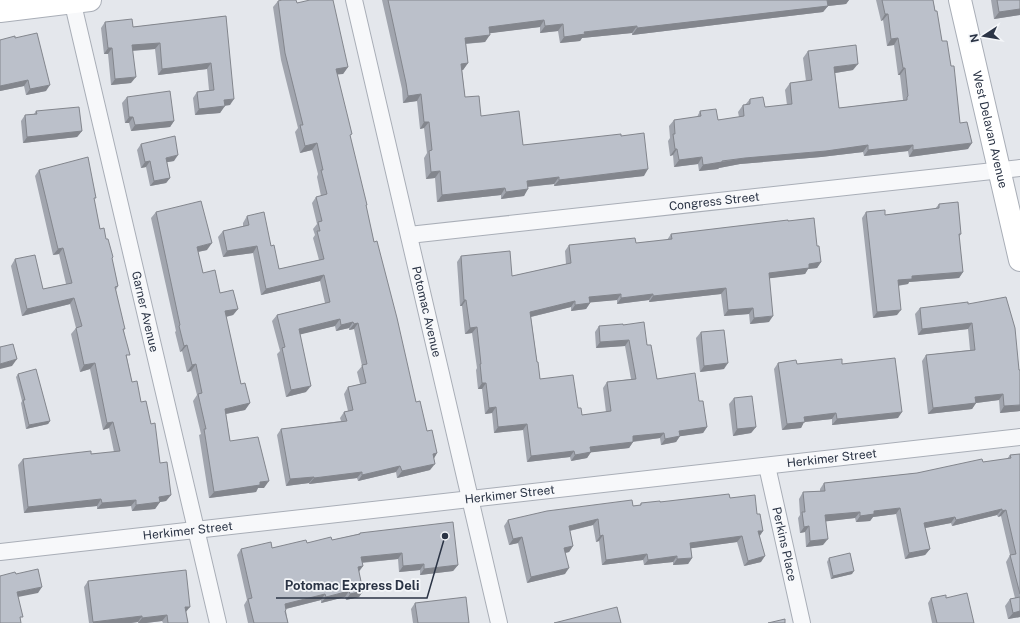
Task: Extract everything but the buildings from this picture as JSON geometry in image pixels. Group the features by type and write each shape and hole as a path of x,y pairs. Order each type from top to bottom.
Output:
{"street":[{"name":"Potomac Avenue","path":"354,0 499,623"},
{"name":"West Delavan Avenue","path":"960,0 1010,169 1020,260"},
{"path":"0,11 79,1"},
{"name":"Garner Avenue","path":"79,1 218,623"},
{"name":"Congress Street","path":"409,235 1010,169"},
{"name":"Herkimer Street","path":"0,552 1020,437"},
{"name":"Perkins Place","path":"767,466 802,623"}],"place":[{"name":"Potomac Express Deli","path":"445,536"}]}
